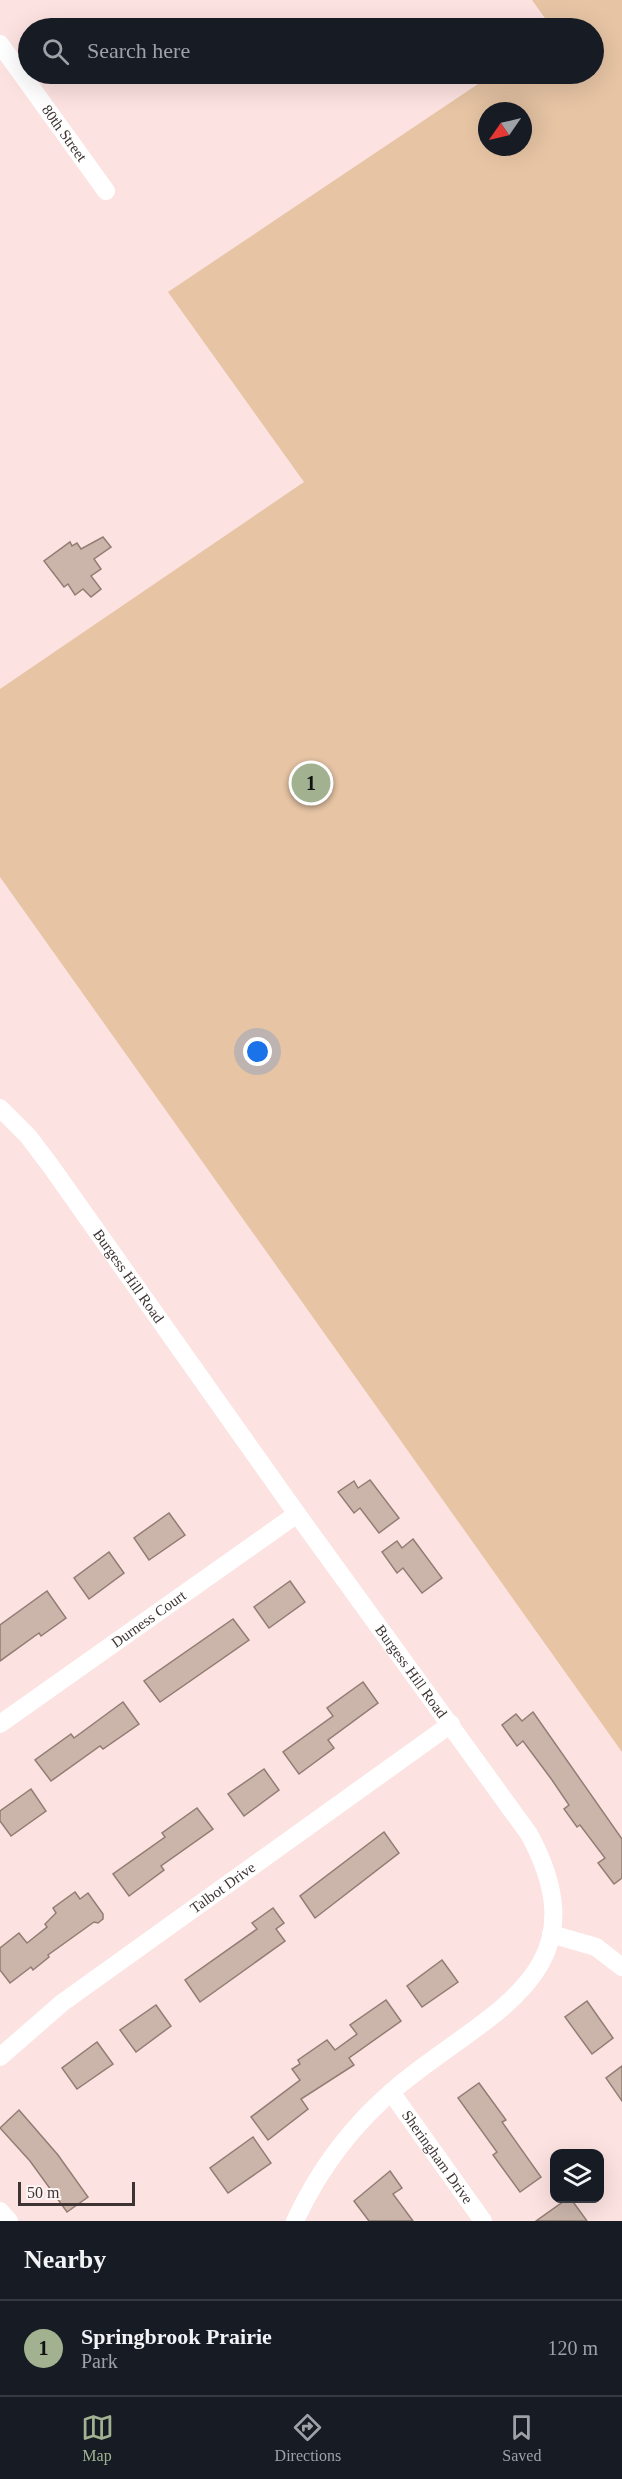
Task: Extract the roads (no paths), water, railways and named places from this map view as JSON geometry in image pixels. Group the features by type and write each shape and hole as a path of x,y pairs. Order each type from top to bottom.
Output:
{"street":[{"name":"80th Street","path":"0,44 18,69"},
{"name":"80th Street","path":"29,84 106,191"},
{"name":"Burgess Hill Road","path":"0,1108 28,1136 50,1165 297,1514 451,1724 529,1834 542,1858 551,1894 551,1934 532,1978 517,1997 391,2092 348,2134 331,2157 295,2221"},
{"name":"Durness Court","path":"0,1724 297,1514"},
{"name":"Talbot Drive","path":"0,2058 39,2022 94,1980 451,1724"},
{"path":"551,1934 596,1947 622,1967"},
{"name":"Sheringham Drive","path":"391,2092 483,2221"},
{"path":"0,2211 9,2221"}],"place":[{"name":"Springbrook Prairie","path":"311,783"}]}
